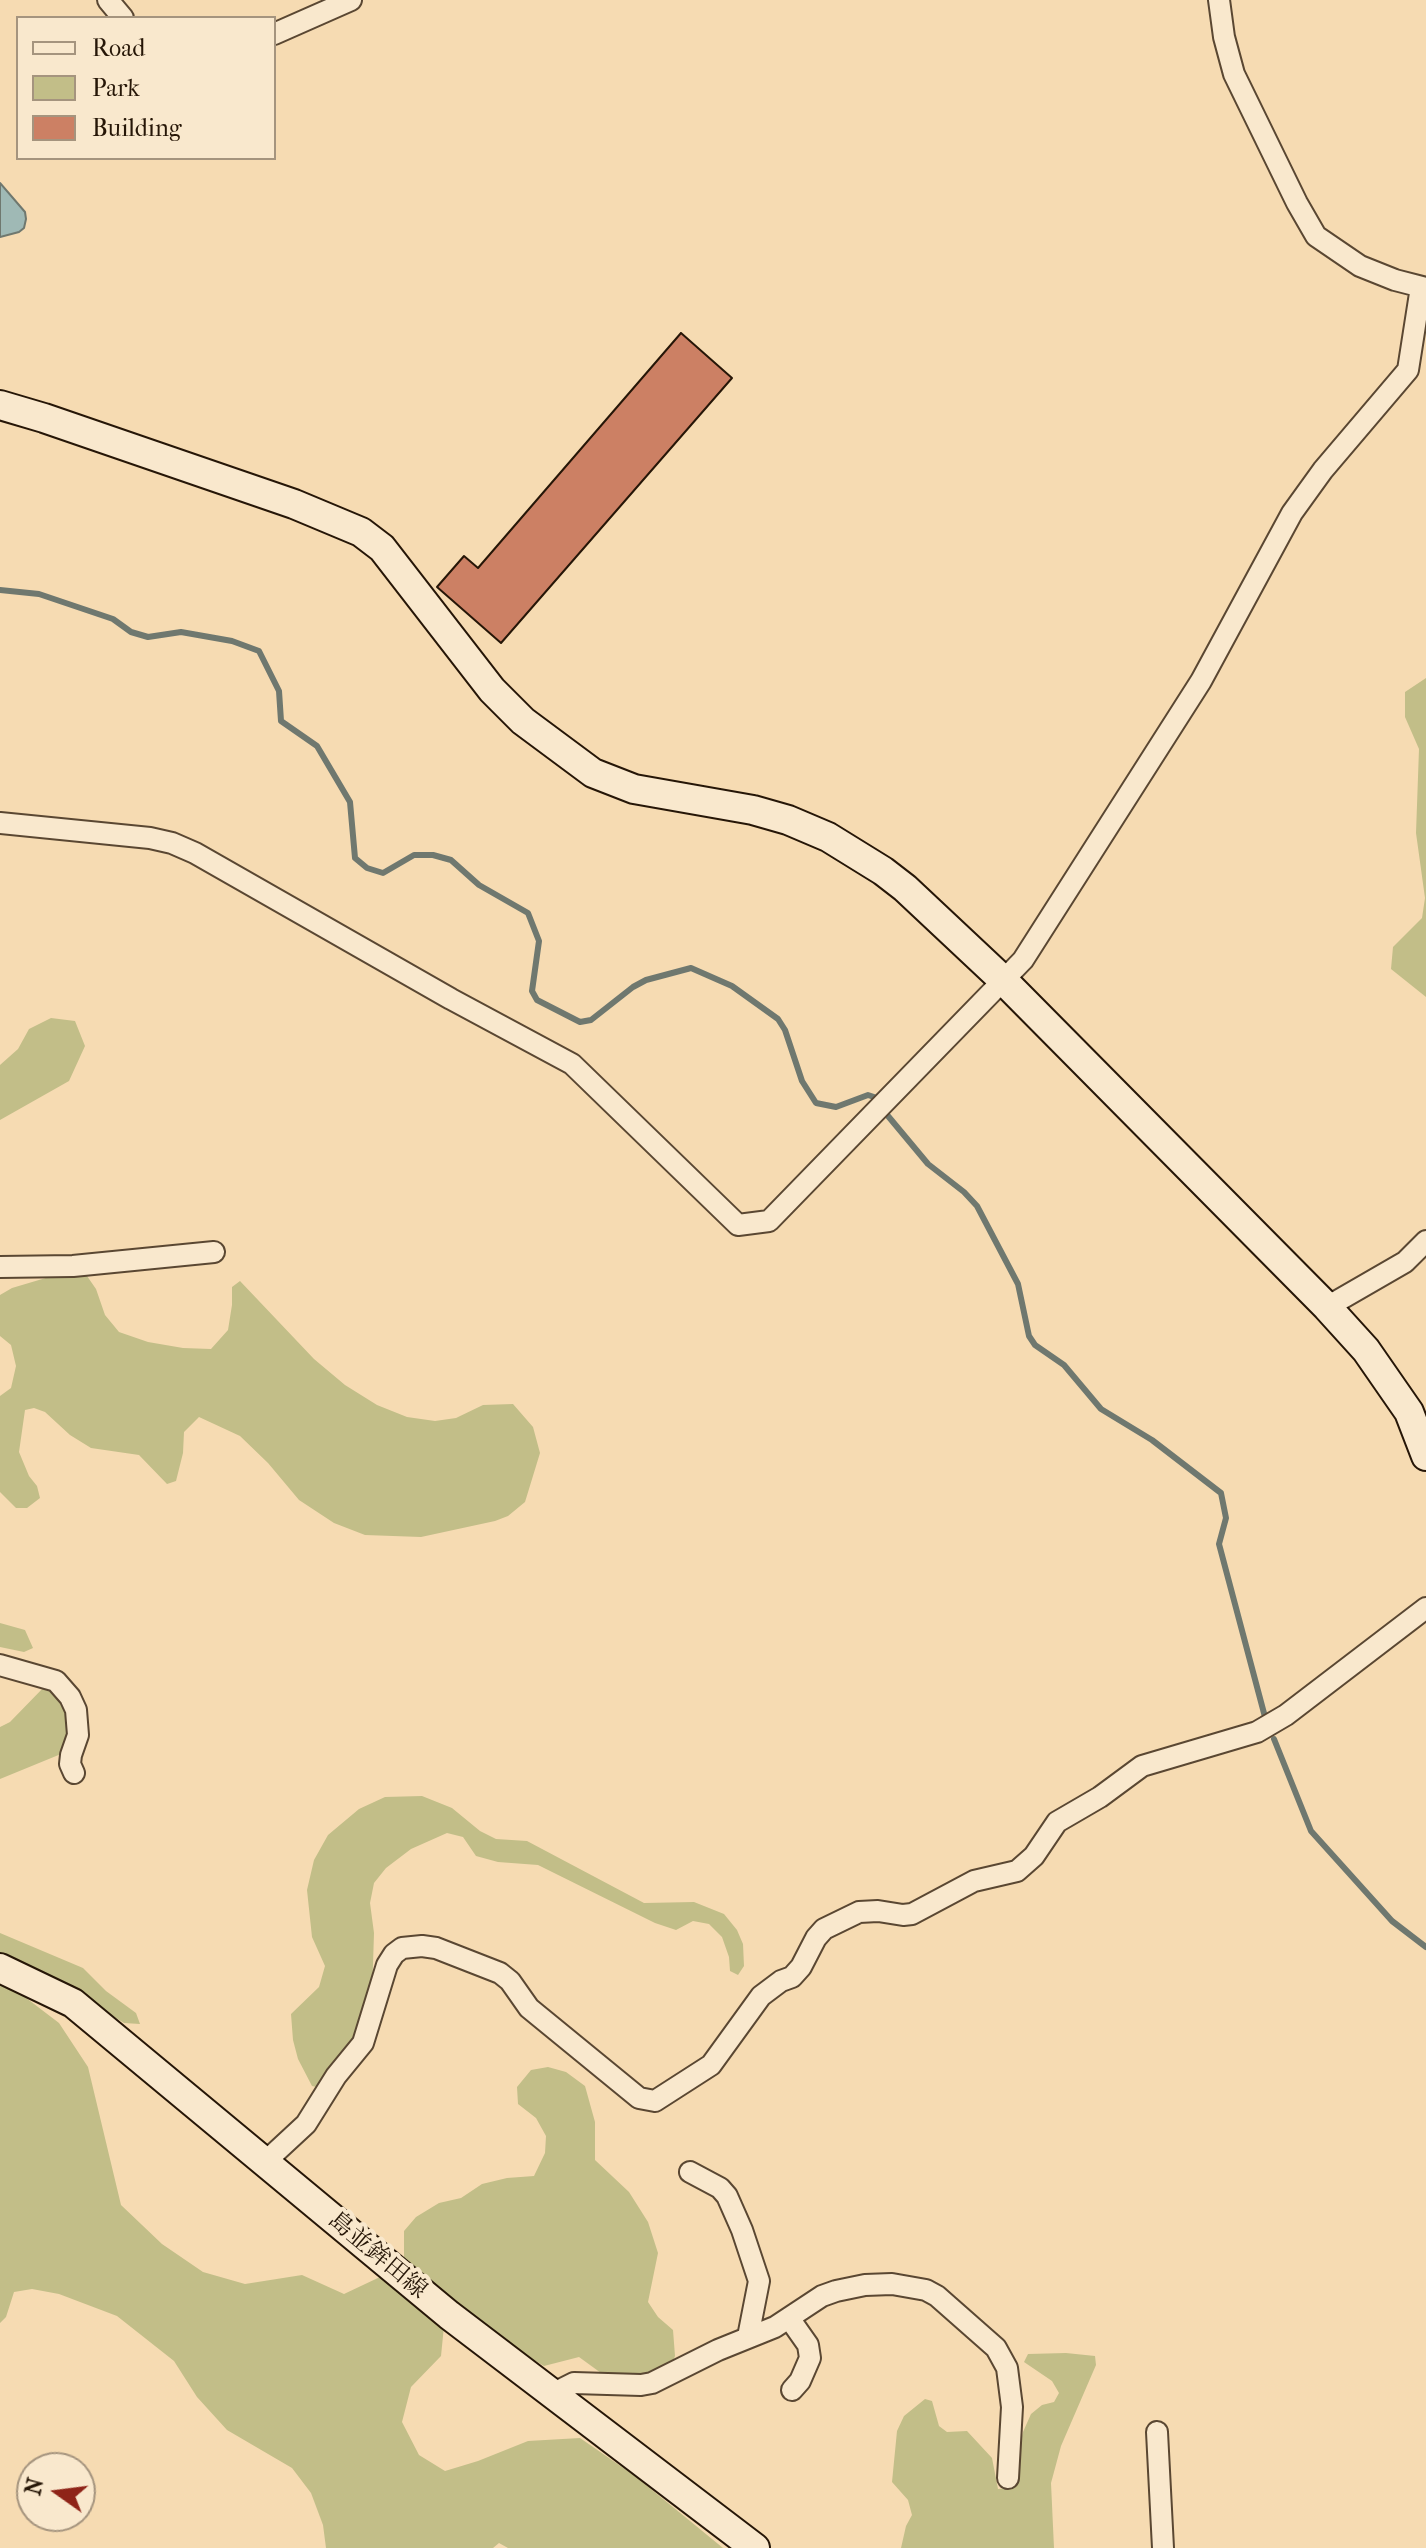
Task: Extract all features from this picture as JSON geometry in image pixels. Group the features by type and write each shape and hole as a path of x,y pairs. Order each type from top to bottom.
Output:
{"street":[{"path":"108,0 121,16"},
{"path":"276,33 351,0"},
{"path":"0,823 150,838 172,843 218,865 451,999 572,1064 738,1225 769,1221 1023,960 1201,681 1292,513 1323,470 1408,370 1424,287 1360,266 1316,236 1234,74 1224,37 1219,0"},
{"path":"0,405 279,498 361,532 382,548 492,690 523,721 582,766 634,789 753,810 788,820 862,856 905,888 1002,979 1327,1307 1366,1350 1409,1412 1426,1456"},
{"path":"1327,1307 1405,1262 1426,1241"},
{"path":"0,1267 73,1266 214,1252"},
{"path":"265,2162 306,2124 326,2090 363,2043 387,1965 402,1948 436,1948 500,1973 510,1981 529,2008 639,2098 650,2102 661,2099 703,2072 718,2058 761,1996 792,1977 824,1929 859,1912 912,1914 974,1881 1017,1871 1034,1856 1057,1822 1100,1797 1142,1766 1257,1732 1286,1715 1426,1608"},
{"path":"0,1665 56,1681 70,1697 76,1710 78,1727 70,1764 74,1773"},
{"name":"島並鉾田線","path":"0,1968 73,2003 449,2315 755,2548"},
{"path":"690,2172 720,2188 727,2196 742,2230 759,2281 748,2337"},
{"path":"554,2393 574,2383 652,2383 775,2327 822,2296 836,2291 892,2284 926,2290 996,2348 1007,2368 1012,2407 1008,2478"},
{"path":"789,2318 808,2345 810,2358 800,2381 792,2390"},
{"path":"1157,2432 1163,2548"}],"green space":[{"path":"1426,678 1426,997 1391,969 1393,947 1422,918 1425,898 1416,833 1419,749 1405,717 1405,692"},
{"path":"51,1018 75,1021 85,1046 69,1081 0,1120 0,1065 18,1049 29,1029"},
{"path":"87,1276 96,1289 105,1315 119,1332 148,1342 211,1349 228,1330 232,1287 240,1281 314,1359 345,1385 377,1405 407,1417 435,1421 456,1418 483,1405 513,1404 533,1427 540,1453 525,1502 508,1516 495,1521 421,1537 365,1535 334,1523 299,1500 240,1436 199,1417 184,1432 176,1481 167,1484 139,1455 91,1448 70,1435 45,1412 34,1408 25,1410 19,1452 40,1498 27,1508 16,1508 0,1492 0,1396 11,1388 16,1366 11,1345 0,1336 0,1295 12,1288 49,1277"},
{"path":"0,1623 25,1630 33,1648 24,1652 0,1647"},
{"path":"45,1686 52,1686 67,1703 71,1736 61,1754 0,1779 0,1727 10,1722"},
{"path":"422,1796 452,1808 480,1831 496,1839 527,1841 644,1903 694,1902 724,1914 737,1930 743,1944 744,1966 738,1975 730,1971 722,1937 709,1924 693,1921 676,1930 655,1923 538,1865 498,1862 476,1856 463,1837 447,1833 411,1849 386,1868 374,1883 370,1903 374,1933 372,1996 366,2025 321,2088 312,2086 298,2059 291,2014 319,1987 325,1966 312,1937 307,1890 314,1860 328,1835 359,1809 385,1797"},
{"path":"0,1933 83,1968 106,1991 136,2013 140,2024 124,2023 92,2003 0,1958"},
{"path":"0,1978 59,2023 88,2067 121,2205 162,2244 203,2272 245,2284 302,2275 344,2294 380,2277 444,2326 441,2356 411,2387 402,2422 419,2455 445,2471 528,2441 580,2438 635,2476 723,2548 508,2548 499,2543 493,2548 326,2548 323,2525 311,2493 292,2468 227,2430 197,2397 174,2361 117,2316 59,2294 32,2289 14,2292 6,2317 0,2323"},
{"path":"548,2067 566,2072 585,2086 595,2122 595,2160 629,2192 648,2222 658,2253 648,2302 658,2317 673,2330 675,2356 669,2371 612,2381 579,2357 544,2366 468,2321 404,2260 404,2231 416,2217 439,2203 461,2198 482,2184 534,2176 545,2153 546,2136 536,2118 518,2104 517,2087 531,2070"},
{"path":"1028,2354 1095,2356 1096,2365 1061,2446 1051,2483 1054,2548 901,2548 912,2515 908,2500 892,2482 897,2431 904,2416 925,2399 932,2401 939,2426 947,2432 967,2431 992,2458 998,2489 1009,2488 1023,2432 1031,2414 1042,2405 1054,2402 1059,2393 1052,2381 1024,2362"}],"water":[{"path":"0,183 25,212 26,219 24,228 19,232 0,237"}],"building":[{"path":"681,333 732,378 501,643 437,587 464,556 478,568"}],"waterway":[{"path":"0,590 39,594 113,619 131,632 148,637 181,632 232,641 259,651 279,691 281,721 317,746 350,802 355,858 367,868 383,873 414,855 433,855 451,860 479,885 528,913 539,941 532,991 537,1000 580,1022 591,1020 646,980 691,968 732,986 778,1019 785,1030 802,1081 816,1103 836,1107 868,1095 874,1097"},
{"path":"888,1116 928,1164 977,1206 1018,1284 1029,1336 1035,1345 1064,1365 1101,1409 1152,1440 1221,1493 1226,1518 1219,1544 1265,1717"},
{"path":"1274,1739 1311,1831 1392,1921 1426,1947"}]}
